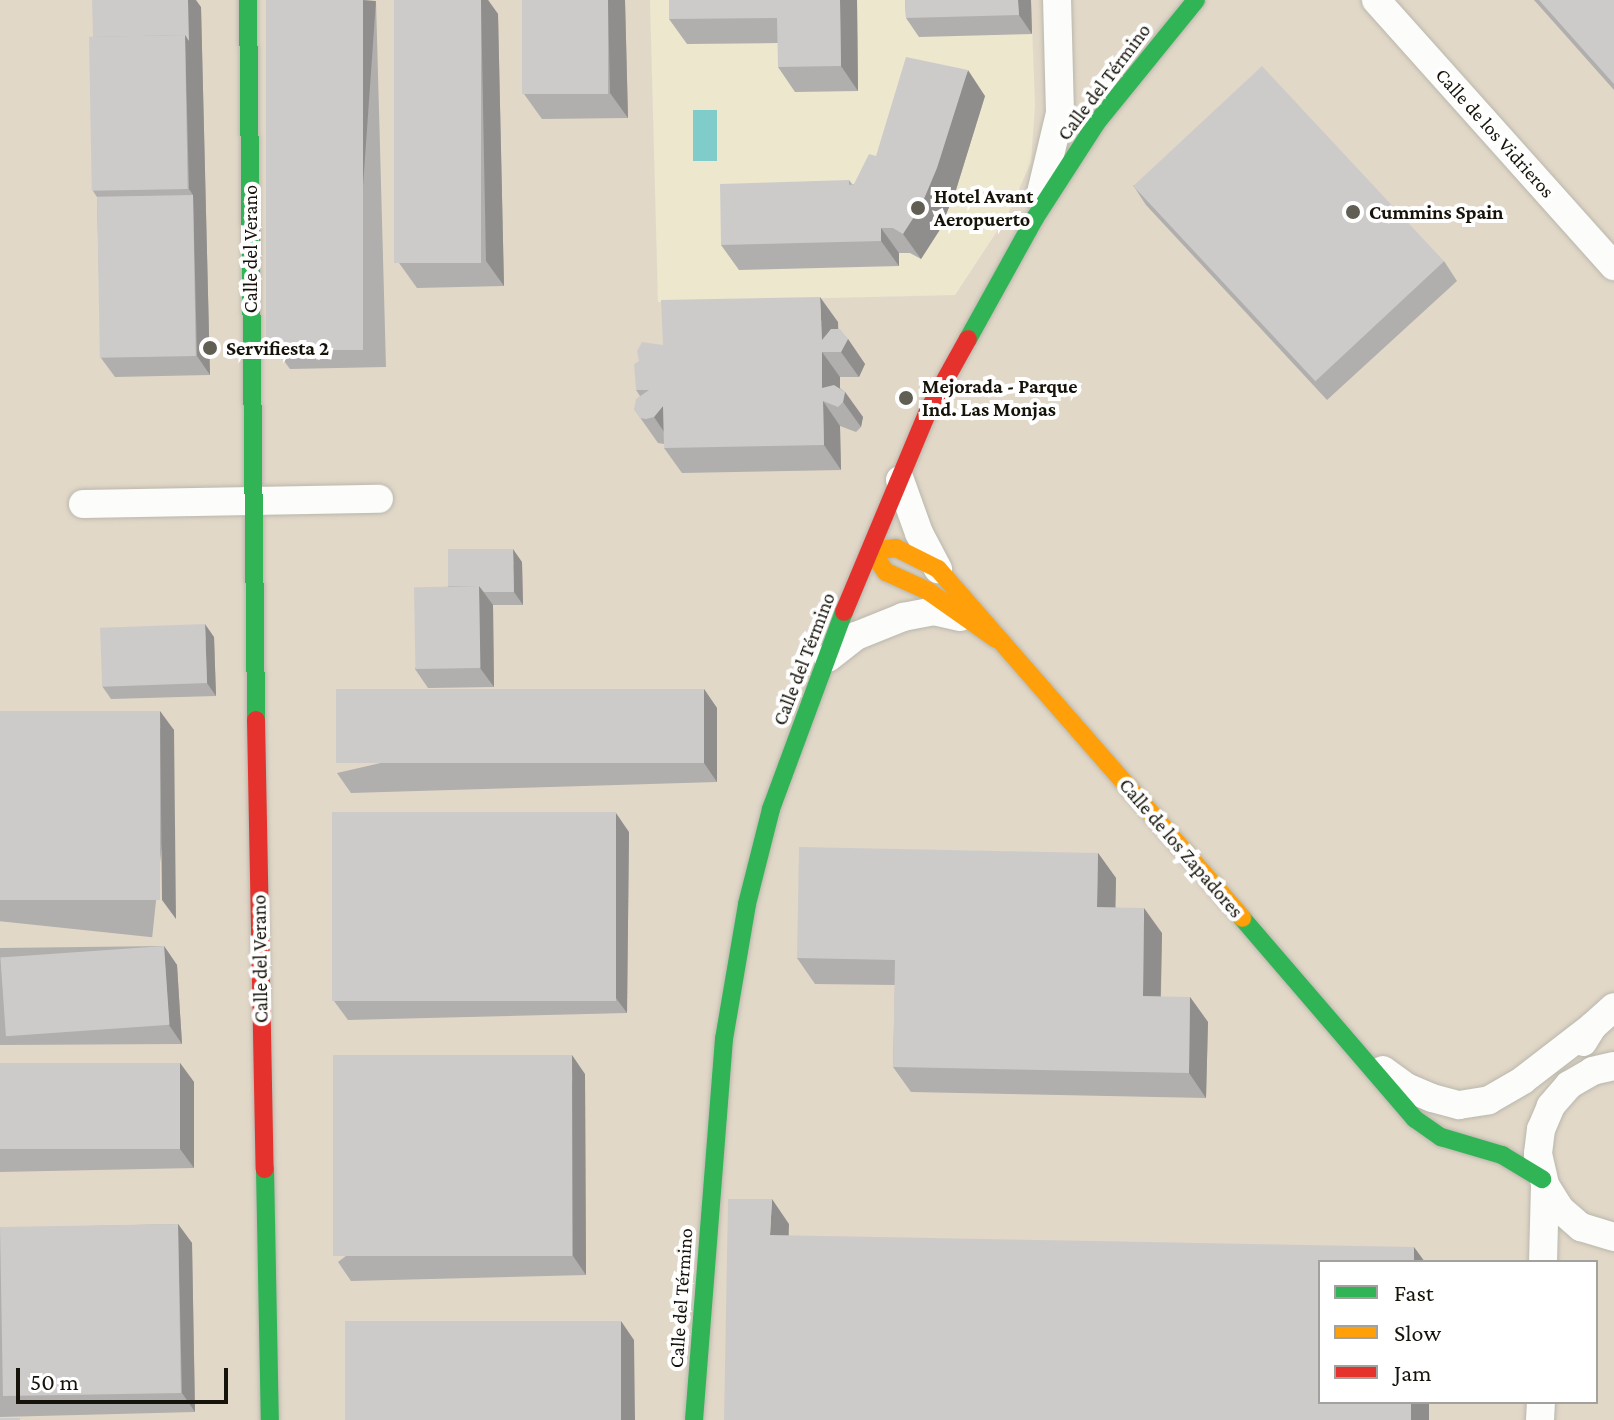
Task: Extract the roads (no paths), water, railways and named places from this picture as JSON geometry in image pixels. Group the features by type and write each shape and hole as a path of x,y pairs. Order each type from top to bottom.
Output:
{"street":[{"name":"Calle del Verano","path":"248,0 251,498 270,1420"},
{"path":"1035,218 1060,113 1057,0"},
{"name":"Calle del Término","path":"694,1420 724,1039 747,904 771,809 824,661 929,409 1035,218 1097,122 1196,0"},
{"name":"Calle de los Vidrieros","path":"1376,0 1614,266"},
{"name":"Calle de los Zapadores","path":"900,480 914,522 938,569 973,605 996,639 1365,1057 1395,1100 1441,1137 1502,1155 1544,1182"},
{"path":"83,504 251,498 379,499"},
{"name":"Calle de los Zapadores","path":"938,569 896,548 871,551 886,572 928,591 960,617 996,639"},
{"name":"Calle de los Zapadores","path":"824,661 856,636 877,625 934,611 960,617"},
{"path":"1543,1260 1544,1182 1538,1154 1541,1129 1570,1062 1604,1017"},
{"name":"Calle de los Zapadores","path":"1365,1057 1406,1087 1459,1105 1489,1100 1523,1080 1604,1017"},
{"path":"1551,1106 1569,1085 1593,1071 1614,1066"},
{"path":"1544,1182 1560,1209 1581,1227 1614,1237"}],"water":[{"path":"693,110 717,110 717,161 693,161"}],"place":[{"name":"Hotel Avant Aeropuerto","path":"918,208"},
{"name":"Cummins Spain","path":"1353,212"},
{"name":"Servifiesta 2","path":"210,348"},
{"name":"Mejorada - Parque Ind. Las Monjas","path":"906,398"}]}
